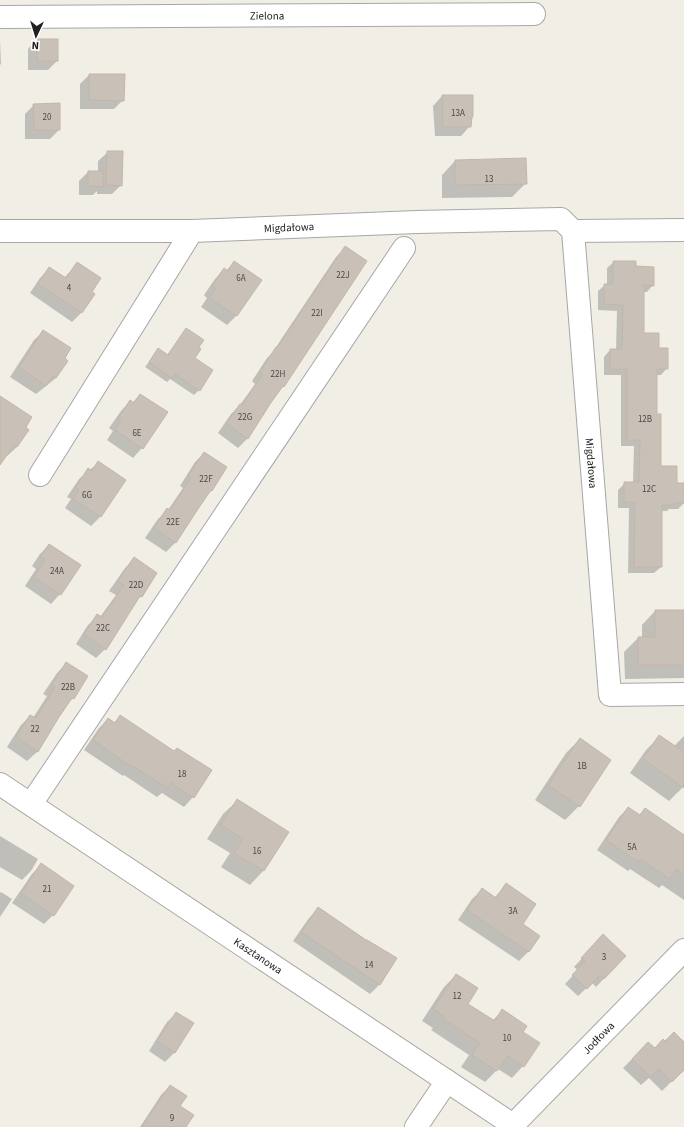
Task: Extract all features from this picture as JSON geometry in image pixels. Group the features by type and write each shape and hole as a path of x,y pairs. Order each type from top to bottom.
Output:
{"street":[{"name":"Zielona","path":"0,17 534,14"},
{"name":"Migdałowa","path":"0,231 192,231 560,218 573,230 610,695 684,694"},
{"path":"573,230 684,230"},
{"path":"40,475 192,231"},
{"path":"31,804 404,248"},
{"name":"Kasztanowa","path":"1,786 31,804 514,1126"},
{"name":"Jodłowa","path":"514,1126 684,950"},
{"path":"416,1127 446,1081"}],"building":[{"path":"37,39 58,39 58,61 37,61"},
{"path":"89,74 125,74 124,101 89,100"},
{"path":"442,95 473,95 473,117 471,127 443,127"},
{"path":"60,103 60,130 34,130 33,104"},
{"path":"107,151 123,151 122,186 106,185"},
{"path":"526,158 527,184 455,185 455,160"},
{"path":"88,171 103,171 103,187 88,186"},
{"path":"345,246 367,261 248,439 226,423 251,392 263,374 260,372 276,347 277,348"},
{"path":"234,261 262,280 237,316 209,298 216,288 212,286 224,268 228,271"},
{"path":"613,261 636,261 636,266 654,267 654,286 644,285 644,333 659,333 659,348 668,348 668,369 657,369 657,414 661,414 661,466 677,466 677,483 684,483 684,503 662,505 662,567 634,567 635,502 624,502 624,482 639,482 640,440 627,440 627,369 610,369 610,349 622,349 623,305 604,304 604,284 613,284"},
{"path":"77,262 101,278 92,292 95,294 82,313 38,284 49,267 66,278"},
{"path":"186,328 204,340 199,347 201,349 195,358 213,370 200,391 175,374 172,378 149,362 158,348 168,355"},
{"path":"43,330 71,348 65,358 68,361 56,378 53,376 46,386 19,367"},
{"path":"140,394 168,412 143,449 115,430 121,421 118,419 130,400 134,403"},
{"path":"0,396 32,417 26,427 29,430 17,447 14,445 0,465"},
{"path":"204,452 227,467 176,543 154,528 167,508 170,510 191,478 188,476"},
{"path":"98,461 126,480 101,517 73,499 79,490 76,487 88,468 92,471"},
{"path":"49,544 81,565 61,595 34,577 45,560 40,557"},
{"path":"134,557 157,573 142,597 140,596 106,650 84,634 97,614 102,617 124,585 118,581"},
{"path":"655,610 684,610 684,665 638,665 638,637 655,637"},
{"path":"66,662 88,676 74,699 72,698 59,717 38,752 16,737 30,715 36,718 55,687 52,685"},
{"path":"120,715 174,751 177,748 212,770 194,798 171,783 168,788 134,767 133,768 93,740 108,718 115,723"},
{"path":"659,735 684,752 684,788 643,759"},
{"path":"580,738 611,760 580,807 548,785"},
{"path":"237,799 289,832 264,871 234,853 243,839 221,825"},
{"path":"628,807 640,815 645,808 684,835 684,874 676,869 670,879 640,859 638,862 606,840"},
{"path":"41,863 74,886 54,916 21,893"},
{"path":"506,883 536,904 523,924 540,936 529,952 467,910 482,888 496,898"},
{"path":"318,907 366,940 397,958 380,985 301,932"},
{"path":"603,934 626,956 604,979 600,975 587,989 572,975 585,961 581,958"},
{"path":"456,974 478,988 468,1004 495,1021 502,1009 527,1026 523,1032 540,1043 524,1067 508,1056 497,1071 472,1055 480,1043 442,1018 444,1016 433,1009"},
{"path":"176,1012 194,1023 175,1053 157,1041"},
{"path":"674,1032 684,1042 684,1070 672,1082 659,1069 651,1077 632,1059 648,1042 655,1048 663,1039 665,1041"},
{"path":"170,1085 187,1096 180,1106 194,1115 186,1127 142,1127"}]}
